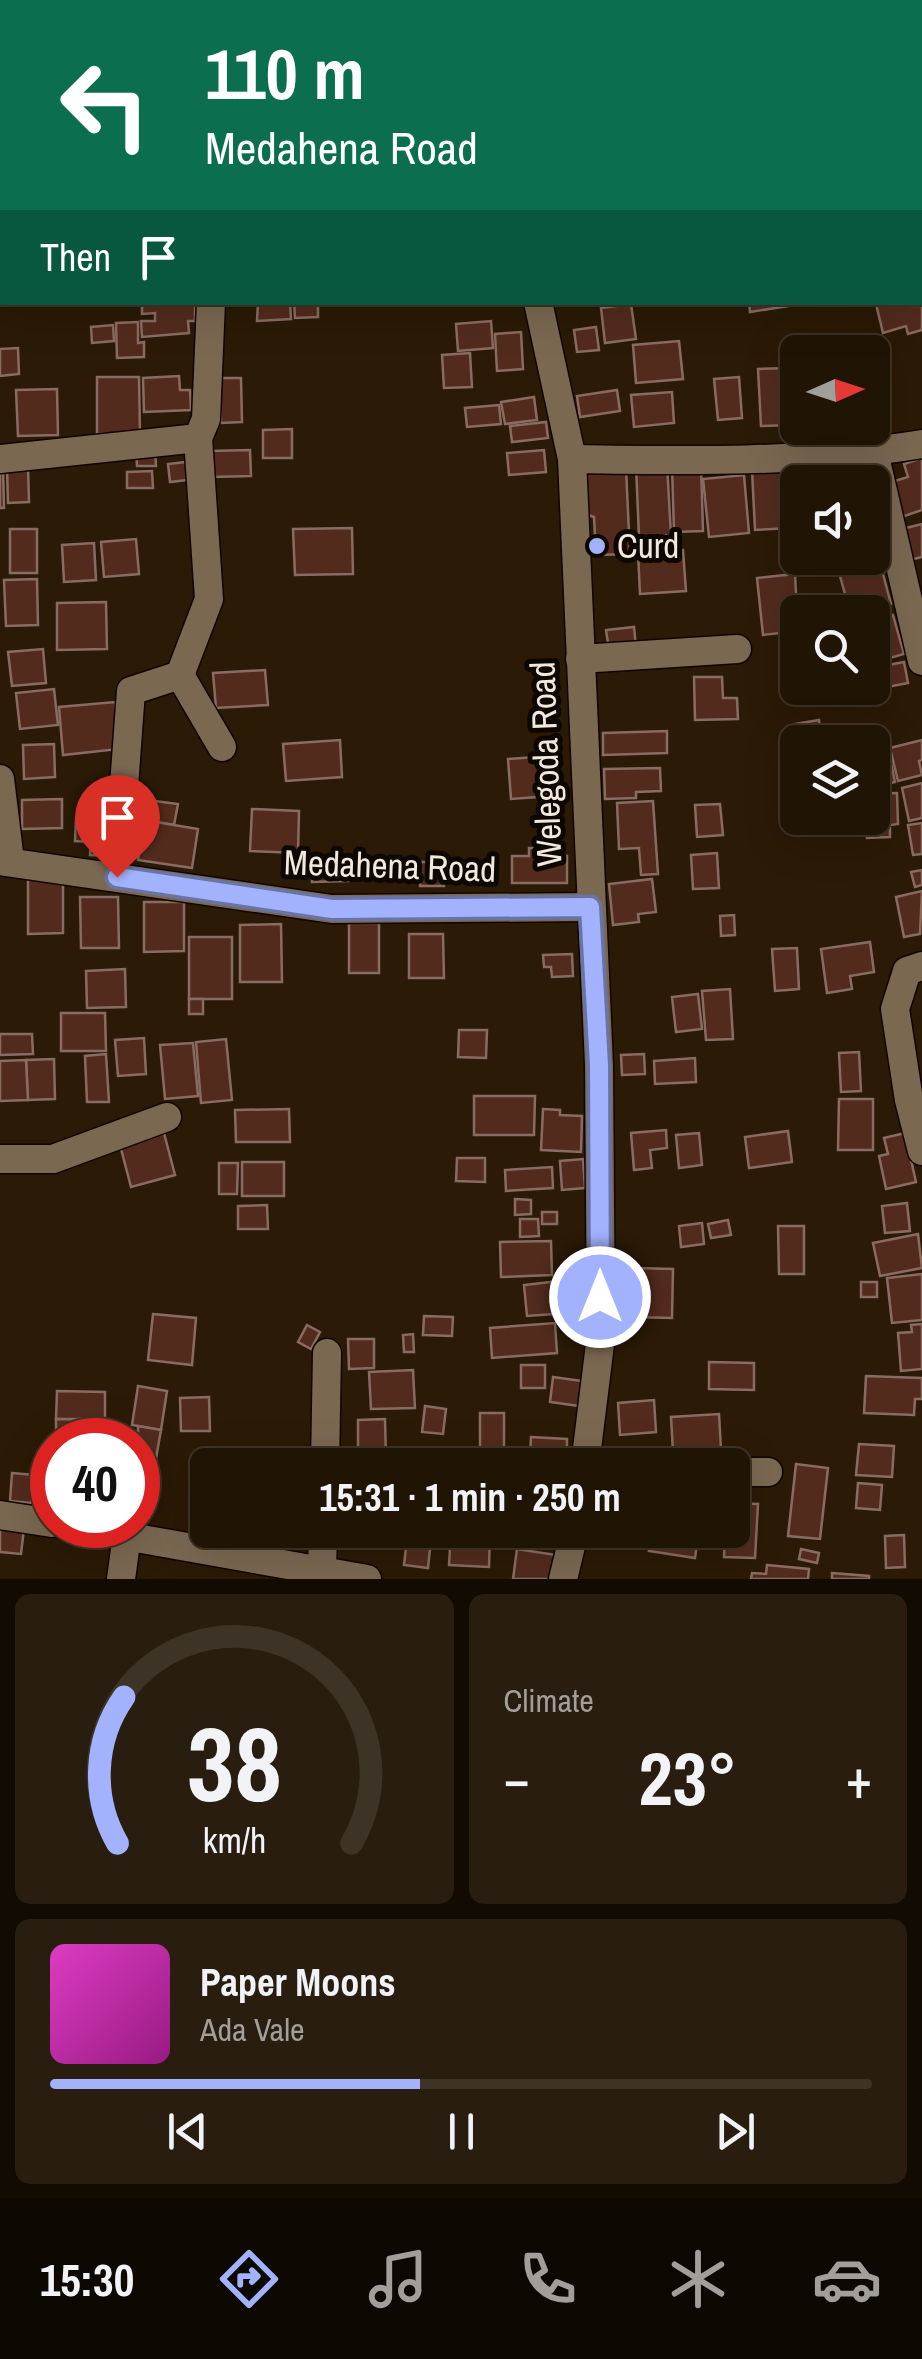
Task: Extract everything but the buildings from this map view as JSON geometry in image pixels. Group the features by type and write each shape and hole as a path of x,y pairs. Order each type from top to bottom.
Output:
{"street":[{"path":"180,675 209,598 198,438 206,419 211,305"},
{"name":"Welegoda Road","path":"539,305 572,459 599,1065 600,1336 587,1448"},
{"path":"0,459 198,438"},
{"path":"572,459 714,461 874,452 922,444"},
{"path":"874,452 922,661"},
{"path":"580,659 737,649"},
{"path":"180,675 222,747"},
{"path":"124,786 131,691 180,675"},
{"name":"Medahena Road","path":"0,778 5,861 332,909 590,907"},
{"path":"922,966 907,972 896,1009 909,1100 922,1152"},
{"path":"0,1159 53,1159 166,1117"},
{"path":"325,1448 328,1353"},
{"path":"750,1472 768,1472"},
{"path":"0,1515 30,1520"},
{"path":"160,1541 367,1579"},
{"path":"121,1579 125,1548"},
{"path":"322,1571 323,1548"},
{"path":"563,1579 571,1548"}],"place":[{"name":"Curd","path":"597,546"}],"route":[{"path":"117,877 332,909 590,907 599,1065 600,1297"}]}
